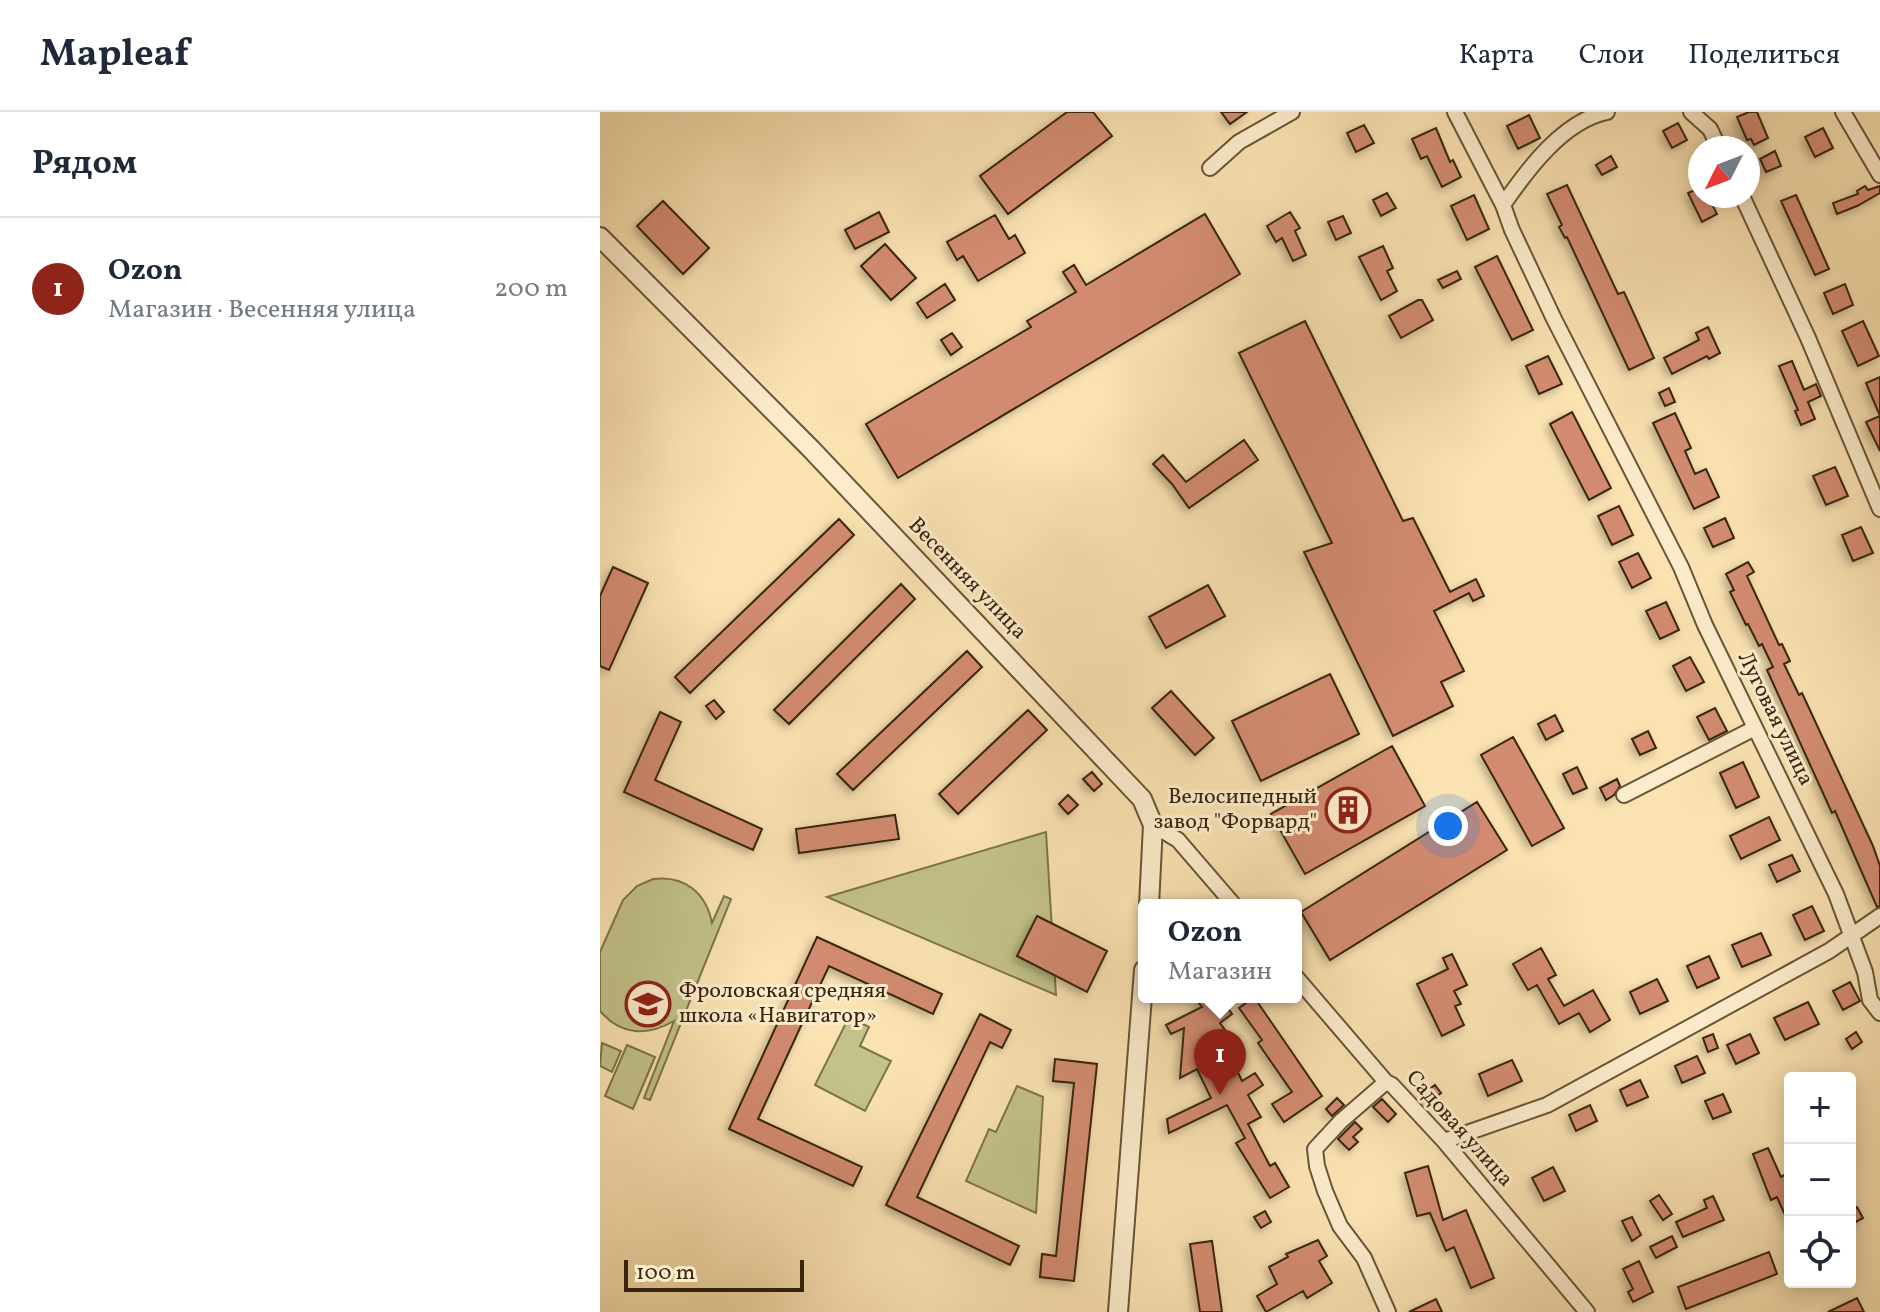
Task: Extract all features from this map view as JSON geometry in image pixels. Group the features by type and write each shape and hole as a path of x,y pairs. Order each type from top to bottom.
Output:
{"street":[{"path":"1210,168 1239,142 1292,112"},
{"name":"Луговая улица","path":"1455,112 1503,205 1554,319 1681,567 1705,625 1836,894 1865,972 1870,1000 1880,1013"},
{"path":"1503,205 1530,165 1561,136 1607,112"},
{"path":"1691,112 1713,136"},
{"path":"1843,112 1880,175"},
{"path":"1748,208 1808,338 1880,509"},
{"name":"Весенняя улица","path":"600,237 680,316 1122,776 1142,799 1153,825"},
{"path":"1624,795 1755,728"},
{"path":"1149,899 1153,825 1178,840 1229,899"},
{"path":"1444,1141 1547,1105 1829,951 1880,916"},
{"name":"Садовая улица","path":"1302,984 1386,1082 1444,1141 1587,1312"},
{"path":"1118,1312 1141,1003"},
{"path":"1386,1082 1341,1121 1315,1149 1325,1191 1340,1226 1364,1258 1388,1312"}],"green space":[{"path":"1046,832 1056,995 827,897"},
{"path":"653,879 675,880 692,888 705,903 712,923 724,896 731,899 650,1100 644,1098 674,1021 654,1029 635,1031 608,1019 600,1011 600,952 623,900 637,886"},
{"path":"849,1017 869,1027 860,1046 891,1061 865,1111 815,1085"},
{"path":"602,1043 621,1051 612,1072 600,1066"},
{"path":"627,1045 655,1057 633,1109 605,1096"},
{"path":"1017,1086 1043,1097 1036,1213 966,1181 989,1129 996,1132"}],"building":[{"path":"1067,112 1093,112 1112,136 1008,214 980,176"},
{"path":"1221,112 1247,112 1230,124"},
{"path":"1757,112 1768,138 1760,142 1760,136 1745,136 1737,117"},
{"path":"1529,115 1540,138 1518,149 1507,126"},
{"path":"1678,123 1687,140 1672,148 1663,131"},
{"path":"1364,125 1374,143 1356,152 1347,133"},
{"path":"1436,128 1450,162 1453,160 1461,177 1442,187 1427,156 1421,159 1412,139"},
{"path":"1823,128 1833,148 1815,157 1805,137"},
{"path":"1775,151 1781,166 1766,172 1760,159"},
{"path":"1611,156 1617,167 1602,175 1596,165"},
{"path":"1567,185 1618,294 1624,292 1654,358 1629,370 1567,237 1559,227 1562,225 1547,194"},
{"path":"1865,186 1868,190 1880,186 1880,193 1837,214 1833,203 1858,194 1857,191"},
{"path":"1387,193 1396,208 1381,216 1373,200"},
{"path":"1474,195 1489,229 1467,240 1451,206"},
{"path":"1796,195 1829,269 1815,275 1781,201"},
{"path":"663,201 709,248 683,274 637,226"},
{"path":"1695,208 1714,208 1717,214 1702,222"},
{"path":"879,212 889,232 855,249 845,230"},
{"path":"1290,212 1300,228 1295,231 1306,255 1293,261 1282,238 1276,242 1267,226"},
{"path":"1205,214 1240,274 898,478 866,424 1031,327 1027,321 1076,292 1063,272 1074,265 1086,285"},
{"path":"995,215 1009,239 1015,235 1025,253 978,281 963,256 957,260 947,242"},
{"path":"1343,216 1351,233 1336,240 1328,222"},
{"path":"885,244 916,278 891,300 861,266"},
{"path":"1383,246 1393,268 1387,271 1397,291 1381,300 1359,257"},
{"path":"1497,256 1533,330 1512,340 1475,267"},
{"path":"1457,271 1461,279 1443,288 1438,280"},
{"path":"945,284 955,300 927,318 917,303"},
{"path":"1845,284 1853,305 1833,314 1824,293"},
{"path":"1422,300 1433,320 1401,338 1389,316"},
{"path":"1305,321 1403,521 1413,518 1450,592 1476,579 1484,596 1473,601 1469,593 1434,611 1464,671 1441,682 1453,706 1393,736 1304,552 1332,543 1239,353"},
{"path":"1863,321 1879,356 1858,366 1842,331"},
{"path":"1708,327 1720,353 1709,359 1707,356 1672,374 1664,358 1699,340 1696,333"},
{"path":"952,333 962,347 951,355 941,340"},
{"path":"1548,356 1562,384 1539,394 1526,366"},
{"path":"1792,361 1804,390 1816,384 1821,396 1808,402 1815,419 1801,425 1795,411 1798,410 1779,366"},
{"path":"1880,377 1880,416 1866,383"},
{"path":"1669,388 1675,402 1665,406 1659,393"},
{"path":"1572,412 1611,488 1589,500 1550,424"},
{"path":"1675,413 1691,448 1685,451 1695,474 1706,469 1719,497 1694,509 1653,423"},
{"path":"1880,416 1880,451 1866,422"},
{"path":"1244,440 1258,460 1189,508 1153,464 1163,455 1186,482"},
{"path":"1835,467 1848,496 1826,505 1813,476"},
{"path":"1619,506 1633,535 1612,545 1598,516"},
{"path":"1725,518 1734,538 1713,547 1704,528"},
{"path":"839,519 854,535 690,693 675,677"},
{"path":"1861,527 1873,553 1853,561 1842,535"},
{"path":"1638,553 1651,578 1632,588 1619,562"},
{"path":"1748,562 1754,572 1747,576 1779,645 1782,644 1790,661 1784,664 1799,695 1802,693 1873,846 1880,866 1880,906 1877,907 1767,670 1773,667 1762,644 1759,646 1746,625 1730,592 1734,590 1726,574"},
{"path":"613,567 648,583 609,670 600,666 600,596"},
{"path":"901,584 915,599 789,724 774,710"},
{"path":"1208,585 1225,616 1166,648 1149,617"},
{"path":"1666,602 1679,630 1660,639 1646,611"},
{"path":"967,651 982,667 853,790 837,774"},
{"path":"1690,657 1704,682 1686,691 1673,666"},
{"path":"1330,674 1359,734 1261,781 1232,721"},
{"path":"1171,691 1214,738 1195,755 1152,708"},
{"path":"714,700 724,712 716,719 706,706"},
{"path":"1715,708 1727,731 1709,740 1697,717"},
{"path":"1028,710 1047,730 958,814 939,794"},
{"path":"660,712 681,722 655,780 762,829 753,850 624,792"},
{"path":"1555,715 1563,731 1546,740 1538,724"},
{"path":"1648,731 1656,748 1640,755 1632,739"},
{"path":"1513,737 1564,828 1532,846 1481,755"},
{"name":"Велосипедный завод \"Форвард\"","path":"1392,746 1425,806 1305,874 1271,814"},
{"path":"1743,762 1759,797 1736,808 1720,773"},
{"path":"1577,767 1587,788 1573,794 1563,774"},
{"path":"1092,772 1102,784 1094,791 1083,779"},
{"path":"1617,779 1620,786 1606,800 1600,788"},
{"path":"1068,795 1078,805 1068,814 1059,804"},
{"path":"1477,802 1507,850 1330,960 1302,911"},
{"path":"895,815 899,839 799,853 796,829"},
{"path":"1769,817 1780,840 1741,859 1730,836"},
{"path":"1792,855 1800,871 1777,882 1769,865"},
{"path":"1812,906 1824,931 1805,940 1793,915"},
{"path":"1037,916 1107,951 1087,992 1017,956"},
{"path":"1761,933 1771,955 1742,967 1732,945"},
{"path":"817,937 942,994 933,1014 829,966 800,1028 758,1119 862,1167 853,1186 729,1129"},
{"path":"1541,948 1556,975 1548,979 1564,1006 1593,990 1610,1020 1590,1032 1579,1013 1559,1024 1537,985 1528,990 1513,964"},
{"path":"1452,954 1467,985 1454,991 1461,1004 1455,1006 1464,1025 1442,1036 1417,984 1448,969 1443,958"},
{"path":"1709,956 1719,978 1697,988 1687,966"},
{"path":"1657,979 1668,1001 1640,1014 1630,992"},
{"path":"1850,982 1860,1001 1843,1010 1833,991"},
{"path":"1808,1002 1819,1024 1785,1040 1774,1018"},
{"path":"1199,1003 1224,1003 1232,1014 1220,1023 1236,1045 1228,1051 1242,1081 1255,1073 1263,1085 1248,1095 1261,1117 1248,1124 1270,1166 1275,1163 1289,1187 1270,1198 1236,1143 1245,1138 1227,1105 1169,1133 1167,1119 1211,1098 1197,1069 1180,1078 1184,1028 1171,1034 1166,1025 1202,1007"},
{"path":"1246,1003 1258,1003 1322,1096 1284,1122 1272,1104 1292,1092 1258,1043 1262,1040 1239,1008"},
{"path":"980,1014 1011,1030 1002,1048 990,1042 917,1197 1019,1246 1010,1265 886,1205"},
{"path":"1856,1032 1862,1042 1852,1049 1846,1039"},
{"path":"1713,1034 1718,1048 1708,1052 1703,1038"},
{"path":"1750,1034 1759,1053 1736,1064 1727,1045"},
{"path":"1697,1056 1705,1073 1682,1083 1675,1066"},
{"path":"1055,1059 1097,1064 1074,1281 1040,1277 1042,1254 1056,1256 1074,1083 1053,1081"},
{"path":"1512,1060 1522,1081 1488,1096 1479,1074"},
{"path":"1640,1080 1648,1097 1627,1106 1620,1090"},
{"path":"1435,1085 1441,1093 1429,1102 1423,1094"},
{"path":"1723,1094 1731,1112 1713,1119 1705,1101"},
{"path":"1337,1098 1344,1105 1332,1116 1326,1109"},
{"path":"1382,1099 1396,1114 1388,1122 1373,1107"},
{"path":"1590,1105 1597,1121 1576,1131 1569,1115"},
{"path":"1355,1122 1362,1129 1353,1137 1358,1142 1349,1150 1338,1139"},
{"path":"1768,1148 1781,1177 1784,1175 1784,1213 1777,1197 1771,1200 1753,1154"},
{"path":"1428,1166 1443,1220 1466,1210 1494,1278 1471,1288 1454,1247 1446,1251 1430,1213 1417,1216 1405,1173"},
{"path":"1553,1167 1565,1191 1544,1201 1532,1178"},
{"path":"1659,1195 1672,1214 1663,1220 1650,1201"},
{"path":"1713,1196 1724,1220 1683,1237 1676,1222 1707,1208 1704,1200"},
{"path":"1856,1208 1863,1218 1856,1222 1856,1216"},
{"path":"1265,1211 1271,1222 1261,1228 1254,1217"},
{"path":"1632,1217 1641,1235 1632,1241 1622,1221"},
{"path":"1672,1236 1677,1247 1656,1258 1650,1247"},
{"path":"1318,1240 1327,1256 1319,1261 1332,1283 1307,1298 1303,1291 1266,1312 1257,1296 1277,1284 1269,1267 1288,1257 1286,1254"},
{"path":"1212,1241 1222,1312 1200,1312 1190,1244"},
{"path":"1769,1252 1777,1274 1686,1309 1678,1287"},
{"path":"1639,1261 1653,1292 1633,1302 1628,1292 1633,1289 1623,1269"},
{"path":"1857,1298 1864,1312 1828,1312"},
{"path":"1436,1299 1442,1312 1409,1312"}],"place":[{"name":"Велосипедный завод \"Форвард\"","path":"1348,810"},
{"name":"Фроловская средняя школа «Навигатор»","path":"648,1004"},
{"name":"Ozon","path":"1220,1095"}]}
